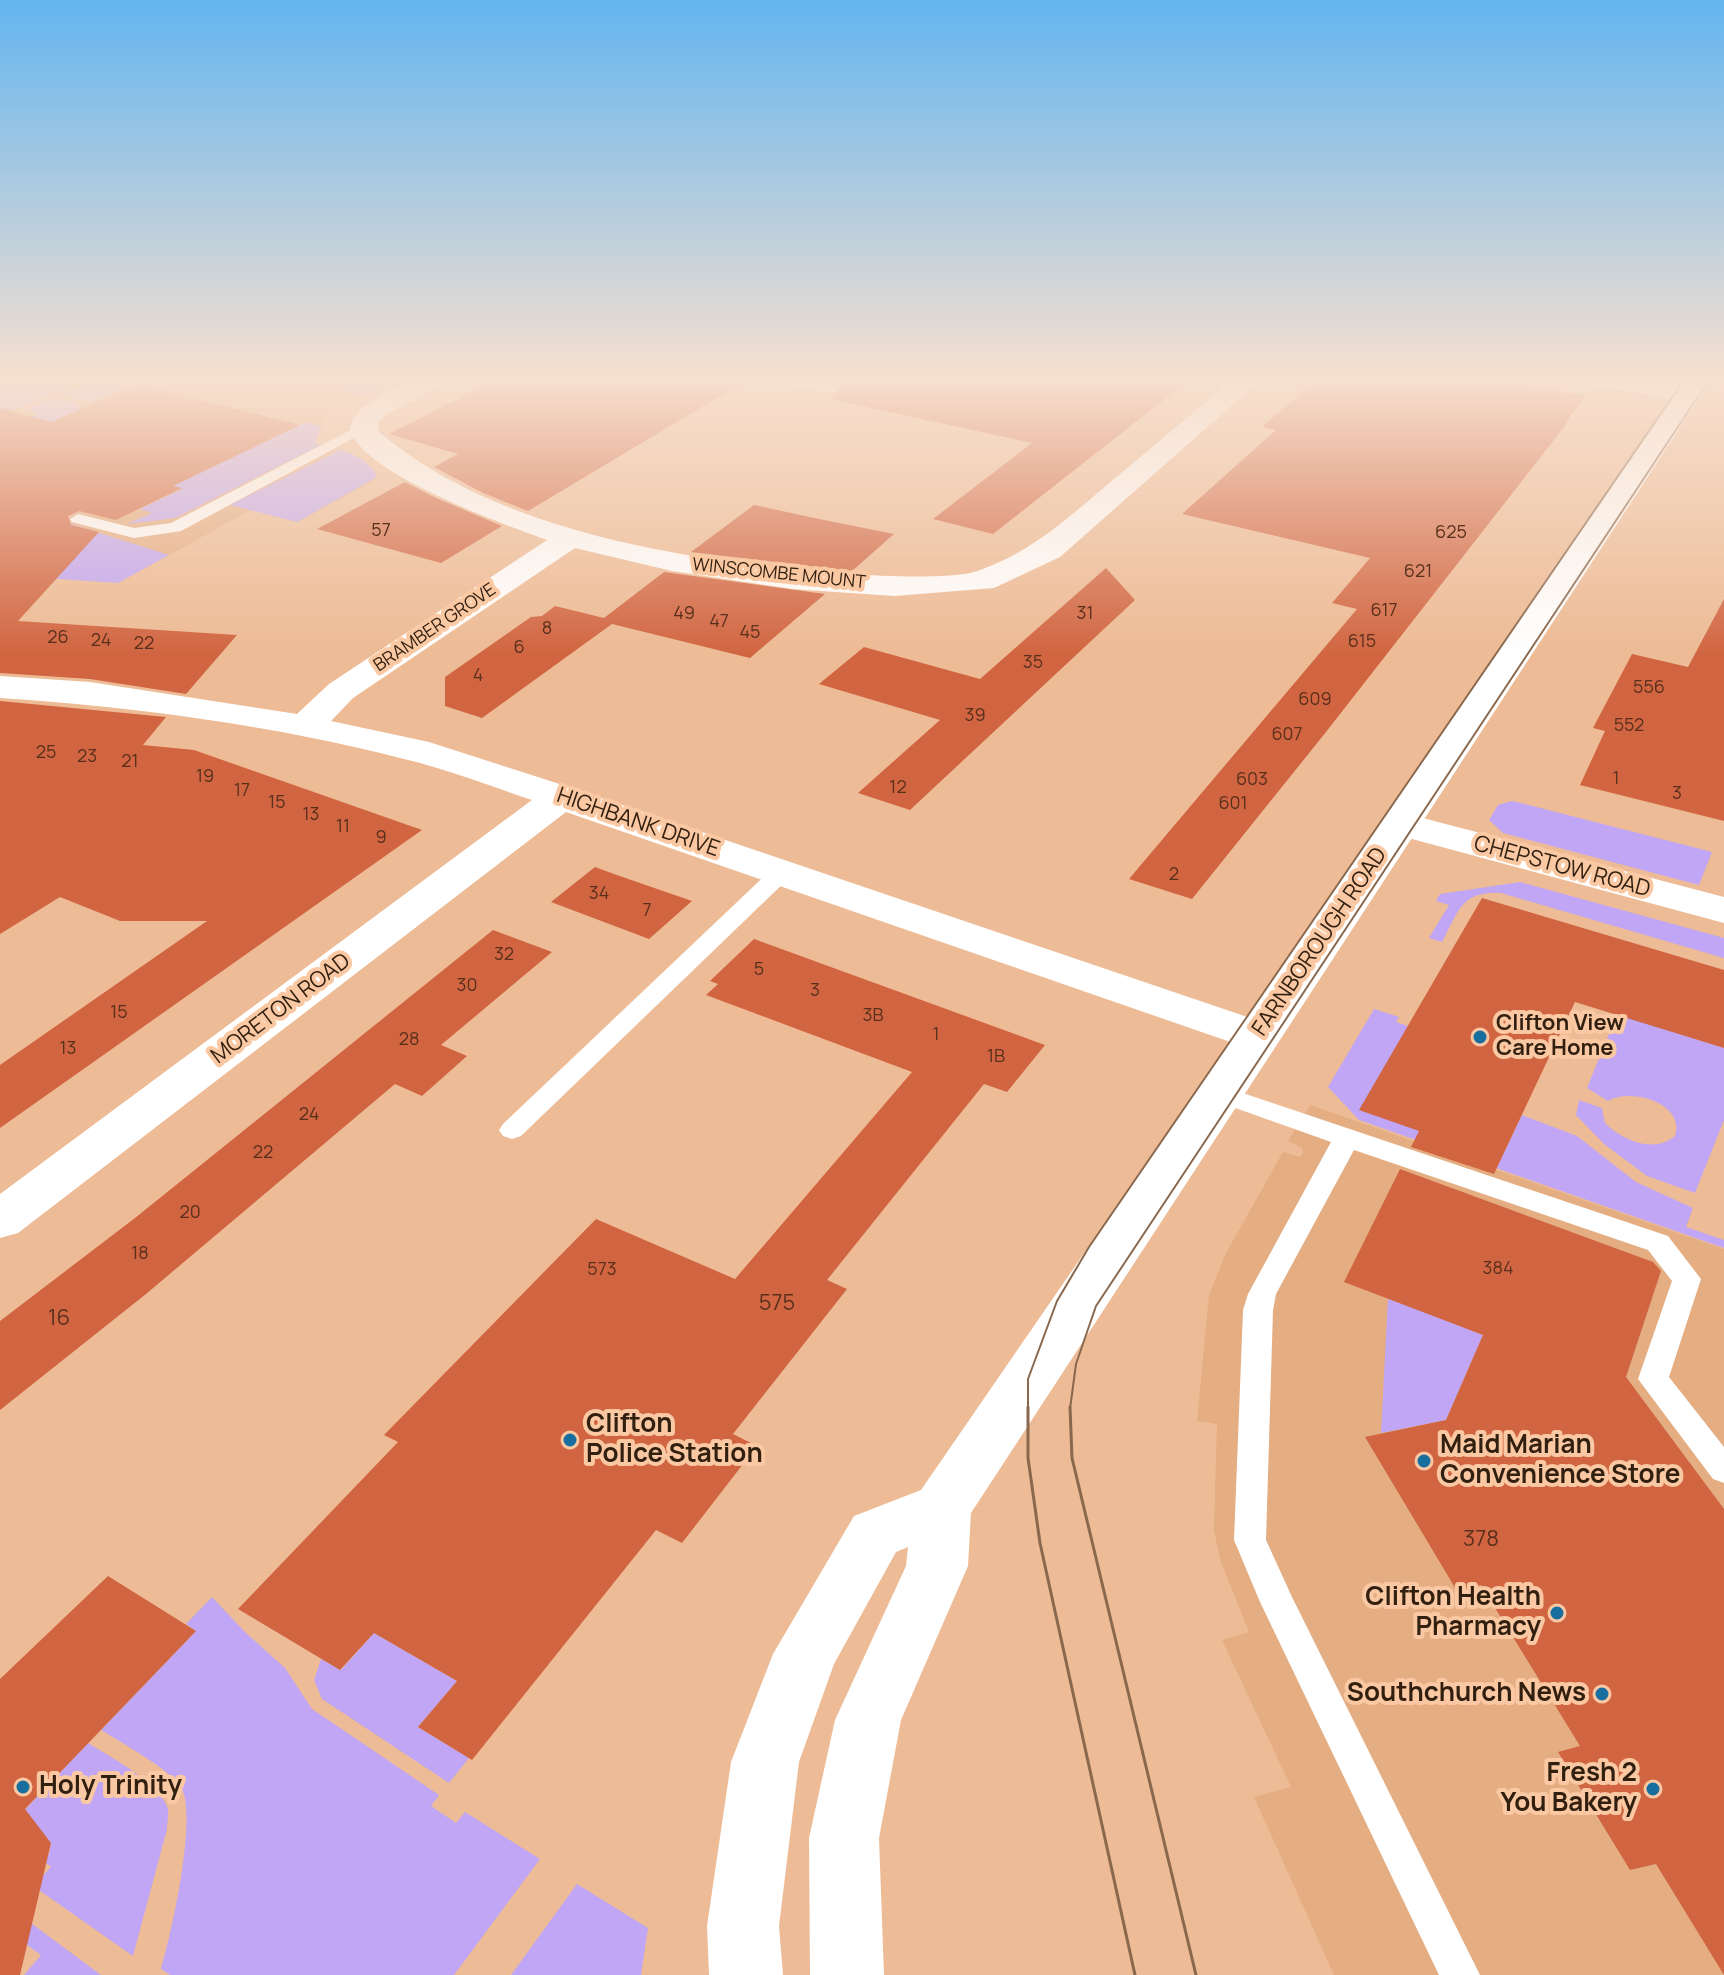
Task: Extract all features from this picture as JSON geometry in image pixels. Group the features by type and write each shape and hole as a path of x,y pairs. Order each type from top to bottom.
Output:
{"street":[{"name":"WINSCOMBE MOUNT","path":"410,469 423,479 493,510 570,538 672,562 792,579 894,586 983,581 1049,550 1143,469"},
{"name":"FARNBOROUGH ROAD","path":"847,1975 844,1838 868,1720 937,1566 942,1508 1638,469"},
{"name":"BRAMBER GROVE","path":"305,726 341,691 570,538"},
{"name":"HIGHBANK DRIVE","path":"0,687 90,693 305,726 416,750 1258,1036"},
{"name":"MORETON ROAD","path":"0,1220 561,797"},
{"name":"CHEPSTOW ROAD","path":"1400,824 1724,910"},
{"path":"746,1975 743,1926 765,1762 805,1654 875,1534 942,1508"}],"lane":[{"path":"78,519 134,533 175,527 284,469"},
{"path":"512,1130 782,872"},
{"path":"1219,1093 1658,1243 1687,1279 1653,1379 1724,1470"},
{"path":"1347,1138 1262,1294 1258,1310 1250,1540 1277,1602 1460,1975"}],"shaded area":[{"path":"0,469 371,469 377,474 372,482 297,522 251,510 118,583 0,575"},
{"path":"208,469 273,469 175,518 127,524 152,513 140,509 182,489 173,486"},
{"path":"302,469 372,469 377,477 297,522 230,505"},
{"path":"58,520 169,555 118,583 0,575"},
{"path":"1512,801 1712,852 1699,885 1503,833 1489,820 1498,805"},
{"path":"1520,882 1724,938 1724,958 1501,893 1477,895 1469,899 1458,912 1442,942 1429,938 1449,905 1436,901 1440,894"},
{"path":"1374,1009 1399,1017 1396,1022 1408,1026 1360,1110 1501,1159 1522,1115 1577,1136 1636,1182 1693,1208 1686,1227 1724,1240 1724,1248 1359,1120 1328,1087"},
{"path":"1617,1014 1724,1048 1724,1120 1695,1193 1647,1176 1604,1144 1576,1115 1579,1100 1602,1108 1605,1123 1620,1135 1638,1143 1658,1144 1675,1136 1676,1124 1672,1115 1654,1101 1629,1096 1608,1101 1587,1088"},
{"path":"1310,1105 1724,1249 1724,1975 1334,1975 1254,1797 1291,1787 1222,1640 1249,1632 1220,1559 1214,1530 1217,1424 1197,1421 1209,1295 1226,1253 1283,1152 1300,1157 1303,1153 1302,1148 1288,1141"},
{"path":"1388,1298 1483,1335 1446,1420 1381,1433"},
{"path":"212,1597 285,1668 312,1709 439,1795 431,1806 456,1823 465,1812 540,1859 454,1975 170,1975 161,1969 185,1849 185,1802 176,1780 101,1730 196,1631 186,1624"},
{"path":"374,1633 457,1681 418,1727 469,1758 449,1783 322,1699 314,1680 321,1659 341,1670"},
{"path":"88,1743 145,1780 156,1790 168,1809 167,1829 133,1956 33,1886 51,1867 42,1860 49,1854 51,1843 44,1834 3,1833"},
{"path":"577,1884 648,1928 641,1975 511,1975"},
{"path":"12,1909 101,1975 24,1975 41,1955 0,1926"}],"building":[{"path":"0,469 208,469 173,486 182,488 116,520 79,511 68,516 71,525 99,532 18,621 237,635 186,694 90,679 0,673"},
{"path":"438,469 598,469 528,511 483,493"},
{"path":"998,469 1076,469 993,534 933,519"},
{"path":"1232,469 1531,469 1192,899 1129,879 1357,609 1332,603 1370,558 1182,514"},
{"path":"405,482 502,526 441,563 317,529"},
{"path":"754,505 894,534 852,571 691,552"},
{"path":"1106,568 1135,600 910,810 858,793 940,720 819,684 864,647 980,679"},
{"path":"664,572 825,594 750,658 612,624 482,718 445,706 445,677 531,617 542,616 555,606 604,618"},
{"path":"1724,599 1724,821 1580,785 1605,731 1593,728 1632,654 1688,667"},
{"path":"0,701 166,717 143,745 194,750 422,830 0,1128 0,1065 207,921 120,921 60,897 0,934"},
{"path":"595,867 692,901 649,939 551,902"},
{"name":"Clifton View Care Home","path":"1482,898 1724,970 1724,1048 1575,1002 1494,1174 1411,1147 1419,1131 1359,1110"},
{"path":"493,930 552,952 441,1045 467,1056 422,1096 395,1084 146,1294 0,1410 0,1321 135,1218"},
{"path":"754,939 1045,1045 1007,1092 984,1084 827,1280 847,1289 733,1434 757,1446 682,1543 656,1530 472,1760 418,1727 457,1681 374,1633 340,1670 238,1609 398,1442 384,1435 596,1219 735,1279 912,1072 706,995 718,984 710,981"},
{"path":"1400,1169 1653,1262 1661,1271 1626,1377 1724,1509 1724,1975 1656,1864 1630,1870 1558,1752 1580,1746 1481,1585 1457,1591 1365,1437 1446,1420 1483,1335 1344,1282"},
{"name":"Holy Trinity","path":"108,1576 196,1631 25,1809 51,1843 20,1975 0,1975 0,1679"}],"tram line":[{"path":"1135,1975 1040,1543 1028,1458 1028,1379 1057,1301 1089,1247 1623,469"},
{"path":"1070,1409 1076,1364 1096,1306 1650,469"},
{"path":"1070,1409 1072,1458 1196,1975"}],"place":[{"name":"Clifton View Care Home","path":"1480,1037"},
{"name":"Clifton Police Station","path":"570,1440"},
{"name":"Maid Marian Convenience Store","path":"1424,1461"},
{"name":"Clifton Health Pharmacy","path":"1557,1613"},
{"name":"Southchurch News","path":"1602,1694"},
{"name":"Holy Trinity","path":"23,1787"},
{"name":"Fresh 2 You Bakery","path":"1653,1789"}]}
